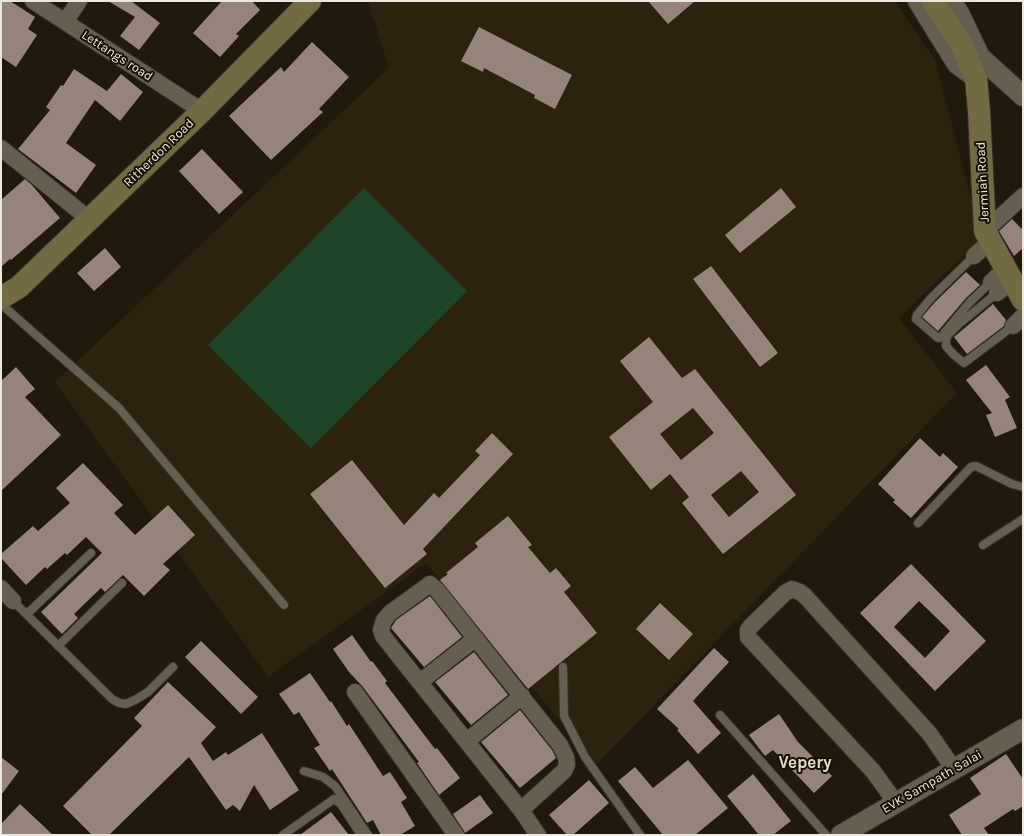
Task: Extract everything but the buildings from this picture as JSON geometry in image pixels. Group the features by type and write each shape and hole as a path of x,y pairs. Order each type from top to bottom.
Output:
{"main road":[{"name":"Ritherdon Road","path":"1,298 19,287 202,111 310,1"},
{"name":"Jermiah Road","path":"933,1 978,67 979,111 988,236 1002,281 1023,300"}],"street":[{"name":"Lettangs road","path":"33,1 202,111"},
{"path":"65,22 79,1"},
{"path":"918,1 957,64 978,67 1023,96"},
{"path":"951,1 959,13 978,67"},
{"path":"1,148 89,219"},
{"path":"974,256 988,236 1023,196"},
{"path":"521,810 564,771 567,765 566,757 560,745 522,696 437,590 430,584 390,613 382,623 381,630 384,636 521,810 538,835"},
{"path":"1,588 14,601"},
{"path":"896,803 872,771 748,637 748,630 751,626 785,593 792,589 805,596 929,733 954,769"},
{"path":"420,682 476,638"},
{"path":"355,692 456,835"},
{"path":"467,741 522,696"},
{"name":"EVK Sampath Salai","path":"841,835 1023,729"}],"lane":[{"path":"974,256 942,286 919,312 916,319 938,338 940,338 970,302 1002,281"},
{"path":"1002,281 947,336 946,346 964,364 1018,321"},
{"path":"1,304 119,408 284,605"},
{"path":"918,523 971,468 976,466 1012,484 1023,487"},
{"path":"983,545 1023,519"},
{"path":"27,614 91,553"},
{"path":"58,646 122,583"},
{"path":"14,601 112,699 119,703 126,704 148,692 174,667"},
{"path":"563,667 564,716 585,757 640,835"},
{"path":"720,715 826,835"},
{"path":"304,771 323,777 335,786 368,835"},
{"path":"283,835 334,799 341,804 361,835"}],"shaded area":[{"path":"368,1 895,1 936,62 981,239 899,318 957,393 597,764 426,563 268,677 55,382 389,68"}],"green space":[{"path":"364,188 467,291 311,448 208,345"}],"district":[{"name":"Vepery","path":"805,763"}]}
